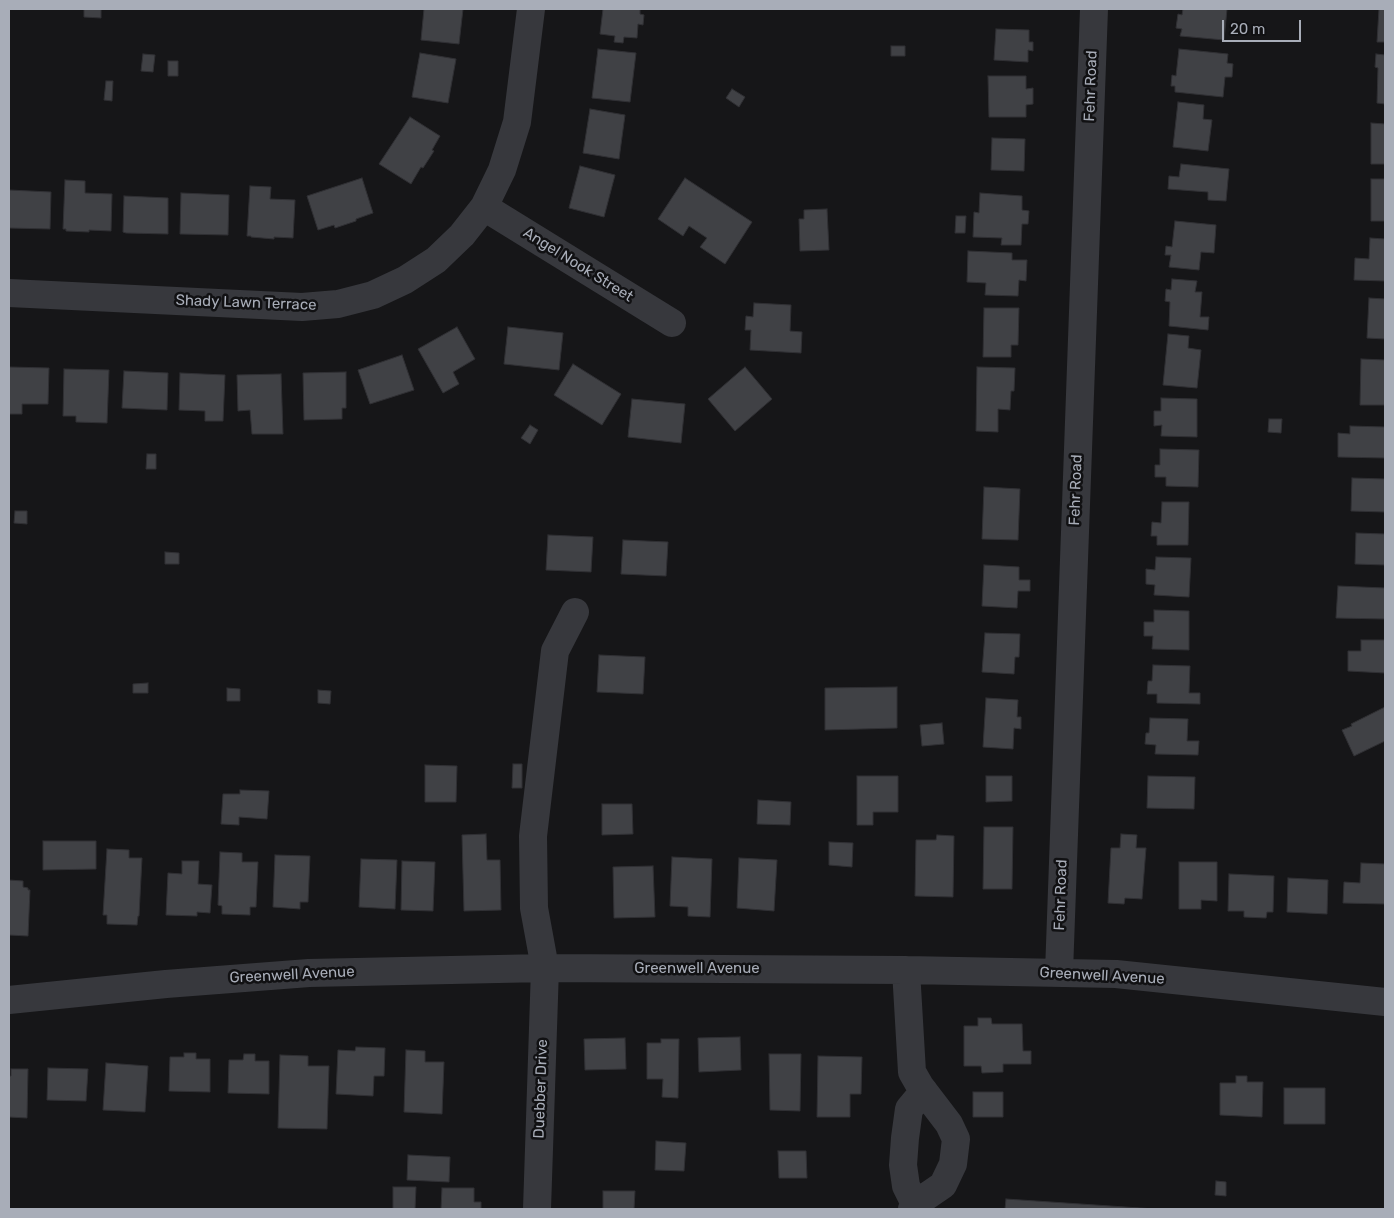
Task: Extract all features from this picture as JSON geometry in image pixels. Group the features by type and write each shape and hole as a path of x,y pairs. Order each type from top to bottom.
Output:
{"street":[{"name":"Shady Lawn Terrace","path":"9,293 302,307 338,304 373,295 405,280 436,260 462,235 484,207 502,170 517,122 531,9"},
{"name":"Fehr Road","path":"1059,972 1094,9"},
{"name":"Angel Nook Street","path":"484,207 672,323"},
{"name":"Duebber Drive","path":"537,1209 545,968 534,908 533,836 555,651 575,612"},
{"name":"Greenwell Avenue","path":"9,1000 166,984 310,973 545,968 906,970 1116,974 1385,1002"},
{"path":"906,970 912,1072 924,1091 950,1124 956,1139 953,1164 942,1185 914,1208 906,1186 903,1165 905,1138 909,1109 924,1091"}],"building":[{"path":"84,9 101,9 101,18 84,17"},
{"path":"424,9 463,9 459,44 421,40"},
{"path":"603,9 640,9 640,14 644,15 643,25 638,24 637,38 624,37 623,43 614,42 615,36 600,34"},
{"path":"1183,9 1227,9 1224,40 1180,36 1182,29 1176,28 1178,14 1182,15"},
{"path":"1379,9 1385,9 1385,42 1377,42"},
{"path":"996,29 1029,30 1029,42 1033,42 1033,51 1028,50 1028,62 994,60"},
{"path":"891,46 905,46 905,56 891,56"},
{"path":"598,49 636,53 630,102 592,98"},
{"path":"1179,49 1228,54 1227,63 1233,64 1232,77 1225,77 1223,97 1175,92 1175,86 1171,86 1172,75 1176,76"},
{"path":"420,53 456,59 448,103 412,97"},
{"path":"143,54 155,55 153,72 141,71"},
{"path":"1376,54 1385,55 1385,104 1377,103 1378,68 1375,67"},
{"path":"168,61 178,61 178,76 168,76"},
{"path":"988,76 1026,76 1026,89 1033,88 1033,104 1026,105 1026,117 989,117"},
{"path":"106,81 113,81 112,101 104,100"},
{"path":"732,89 745,97 739,107 726,98"},
{"path":"1178,102 1204,105 1203,119 1212,120 1208,151 1173,147"},
{"path":"590,109 625,115 619,159 583,153"},
{"path":"410,117 440,136 432,150 434,151 423,168 421,167 411,184 379,164"},
{"path":"1371,123 1385,124 1385,164 1371,164"},
{"path":"992,138 1025,139 1024,171 991,170"},
{"path":"1181,164 1229,169 1226,201 1208,200 1208,192 1168,189 1169,176 1179,177"},
{"path":"580,166 615,175 604,217 569,208"},
{"path":"362,178 373,213 335,228 334,225 318,230 307,196"},
{"path":"685,178 752,222 725,264 700,247 707,238 689,226 683,236 658,219"},
{"path":"1371,179 1385,179 1385,221 1371,221"},
{"path":"65,180 85,181 85,193 112,194 111,231 89,230 89,232 66,231 66,229 63,229"},
{"path":"250,186 271,187 270,199 295,200 293,238 274,237 274,239 247,236"},
{"path":"9,190 51,192 50,229 9,228"},
{"path":"181,193 229,195 228,235 180,234"},
{"path":"980,193 1022,196 1022,210 1029,211 1028,224 1022,224 1021,245 1001,245 1002,238 973,237 974,212 979,213"},
{"path":"124,196 168,198 168,234 123,232"},
{"path":"827,209 829,250 800,251 799,219 804,219 804,210"},
{"path":"956,216 966,216 965,233 955,233"},
{"path":"1175,221 1216,225 1214,253 1201,252 1199,270 1169,267 1171,255 1165,255 1166,246 1172,247"},
{"path":"1370,238 1385,239 1385,281 1354,280 1355,258 1369,259"},
{"path":"968,251 1012,253 1012,260 1027,260 1026,281 1019,280 1018,296 985,295 986,283 967,282"},
{"path":"1172,279 1197,281 1195,292 1202,292 1200,317 1209,317 1208,330 1169,326 1170,302 1165,301 1166,289 1171,290"},
{"path":"1369,298 1385,299 1385,339 1367,338"},
{"path":"754,303 791,305 790,331 802,332 801,353 750,350 751,330 745,330 746,316 753,317"},
{"path":"984,308 1019,308 1018,345 1011,345 1011,357 983,357"},
{"path":"457,327 475,359 453,372 459,384 443,393 418,349"},
{"path":"508,327 563,333 559,370 504,364"},
{"path":"1168,334 1189,336 1188,348 1201,350 1197,388 1163,385"},
{"path":"402,355 414,390 370,404 358,370"},
{"path":"1361,359 1385,360 1385,405 1360,405"},
{"path":"573,364 621,394 602,425 554,395"},
{"path":"9,367 49,368 48,404 22,404 22,414 9,414"},
{"path":"745,367 772,399 735,431 708,399"},
{"path":"977,367 1015,368 1014,391 1011,391 1010,410 998,409 998,432 976,431"},
{"path":"64,369 109,370 107,423 76,422 76,416 63,416"},
{"path":"124,371 168,373 167,410 122,408"},
{"path":"346,372 346,408 342,408 342,419 304,420 303,373"},
{"path":"180,373 225,375 223,421 205,421 205,411 179,410"},
{"path":"281,374 283,434 252,434 250,410 238,411 237,375"},
{"path":"1161,398 1197,399 1197,437 1161,436 1162,425 1154,426 1154,411 1161,411"},
{"path":"632,399 685,404 681,443 628,437"},
{"path":"1269,419 1282,419 1281,433 1268,432"},
{"path":"530,425 538,430 530,444 521,438"},
{"path":"1350,426 1385,427 1385,458 1338,457 1338,433 1350,434"},
{"path":"1160,449 1199,450 1198,487 1166,486 1166,477 1155,477 1155,465 1160,465"},
{"path":"147,454 156,454 156,469 146,469"},
{"path":"1352,478 1385,479 1385,512 1351,511"},
{"path":"984,487 1020,489 1018,540 982,539"},
{"path":"1162,502 1189,502 1188,545 1157,545 1157,536 1151,536 1152,522 1161,523"},
{"path":"15,511 27,511 27,524 14,523"},
{"path":"1356,533 1385,534 1385,565 1355,564"},
{"path":"548,535 593,537 591,572 546,570"},
{"path":"623,540 668,542 666,576 621,574"},
{"path":"165,552 179,553 179,564 165,564"},
{"path":"1156,557 1191,558 1189,597 1154,595 1155,585 1146,584 1146,569 1155,570"},
{"path":"984,565 1019,567 1019,580 1030,580 1030,591 1018,591 1017,608 982,606"},
{"path":"1338,586 1385,588 1385,619 1336,618"},
{"path":"1154,610 1189,611 1189,650 1152,649 1153,636 1144,636 1144,622 1154,622"},
{"path":"985,633 1020,634 1019,657 1015,657 1014,674 982,672"},
{"path":"1361,640 1385,640 1385,673 1348,671 1348,651 1361,651"},
{"path":"599,655 645,657 643,694 597,692"},
{"path":"1153,665 1190,666 1189,693 1200,693 1200,704 1157,703 1157,694 1147,694 1148,681 1152,681"},
{"path":"148,683 148,693 133,693 133,684"},
{"path":"897,687 897,728 825,730 825,688"},
{"path":"227,688 240,689 240,701 227,701"},
{"path":"318,690 331,691 330,704 318,703"},
{"path":"986,698 1018,700 1017,717 1021,717 1021,729 1014,728 1013,749 983,747"},
{"path":"1385,707 1385,741 1354,756 1342,730"},
{"path":"1150,718 1188,719 1187,741 1199,741 1198,755 1155,754 1156,745 1145,744 1146,733 1149,733"},
{"path":"942,723 944,744 922,746 920,725"},
{"path":"513,764 522,764 522,788 512,788"},
{"path":"425,765 457,766 456,802 425,802"},
{"path":"857,776 898,776 898,812 873,812 873,825 857,825"},
{"path":"986,776 1012,776 1012,801 986,802"},
{"path":"1148,776 1195,777 1194,809 1147,808"},
{"path":"240,790 269,791 267,819 239,817 239,825 221,824 223,794 240,794"},
{"path":"758,800 791,802 790,825 757,824"},
{"path":"602,804 632,804 633,834 602,835"},
{"path":"984,827 1013,827 1012,889 983,889"},
{"path":"486,834 487,860 500,860 501,910 464,911 462,835"},
{"path":"1121,834 1137,835 1136,848 1146,848 1142,899 1125,898 1124,904 1108,903 1111,848 1120,848"},
{"path":"937,835 954,836 953,897 915,896 916,840 936,840"},
{"path":"43,841 96,841 96,869 43,870"},
{"path":"829,842 853,843 852,867 829,865"},
{"path":"107,849 129,850 129,858 142,858 137,925 107,924 107,915 103,915"},
{"path":"220,852 242,853 242,862 258,862 256,907 250,907 250,915 222,914 222,906 218,905"},
{"path":"275,855 310,856 308,902 300,902 300,909 273,907"},
{"path":"672,857 712,859 710,917 688,916 688,907 670,906"},
{"path":"739,858 777,860 774,911 737,908"},
{"path":"361,859 397,860 395,909 359,907"},
{"path":"182,861 199,861 198,884 212,885 210,913 197,912 197,916 166,915 168,873 182,874"},
{"path":"402,861 435,862 433,911 401,910"},
{"path":"1179,862 1217,862 1217,901 1201,900 1201,909 1179,909"},
{"path":"1361,863 1385,864 1385,904 1343,903 1344,882 1360,883"},
{"path":"653,866 655,917 614,918 613,867"},
{"path":"1229,874 1274,876 1273,912 1267,912 1266,918 1244,917 1244,911 1228,911"},
{"path":"1288,878 1328,880 1327,914 1287,912"},
{"path":"9,880 23,881 23,887 30,890 28,936 9,935"},
{"path":"978,1018 991,1018 992,1024 1022,1024 1023,1051 1031,1051 1031,1064 1003,1064 1003,1072 982,1073 981,1066 964,1066 964,1026 978,1026"},
{"path":"740,1037 741,1070 699,1072 698,1038"},
{"path":"625,1038 626,1069 585,1070 584,1039"},
{"path":"661,1039 679,1039 678,1098 662,1097 663,1079 647,1079 647,1043 661,1043"},
{"path":"356,1047 385,1048 384,1076 374,1076 373,1096 336,1094 338,1050 355,1051"},
{"path":"406,1050 425,1051 425,1062 444,1062 442,1114 404,1112"},
{"path":"184,1053 196,1053 196,1059 210,1059 210,1092 169,1091 170,1057 184,1057"},
{"path":"244,1054 255,1054 255,1061 269,1061 269,1094 228,1093 229,1060 243,1060"},
{"path":"769,1054 801,1054 800,1111 770,1110"},
{"path":"280,1055 308,1056 308,1066 329,1066 327,1129 278,1128"},
{"path":"818,1056 862,1057 861,1094 850,1094 850,1117 817,1117"},
{"path":"106,1063 148,1066 145,1112 103,1110"},
{"path":"48,1068 88,1069 86,1101 47,1100"},
{"path":"11,1069 28,1069 27,1118 9,1117 9,1076 11,1076"},
{"path":"1236,1076 1247,1076 1247,1082 1263,1082 1262,1117 1220,1115 1220,1083 1236,1083"},
{"path":"1284,1088 1325,1088 1325,1124 1284,1124"},
{"path":"973,1092 1003,1092 1003,1117 973,1117"},
{"path":"656,1141 686,1143 684,1171 655,1170"},
{"path":"778,1151 806,1151 807,1178 779,1178"},
{"path":"408,1155 450,1157 449,1182 407,1180"},
{"path":"1216,1181 1226,1182 1226,1196 1215,1195"},
{"path":"393,1187 416,1187 415,1209 393,1209"},
{"path":"442,1188 474,1188 474,1202 481,1202 481,1209 441,1209"},
{"path":"603,1191 635,1191 634,1209 603,1209"},
{"path":"1006,1199 1155,1209 1005,1209"}]}
